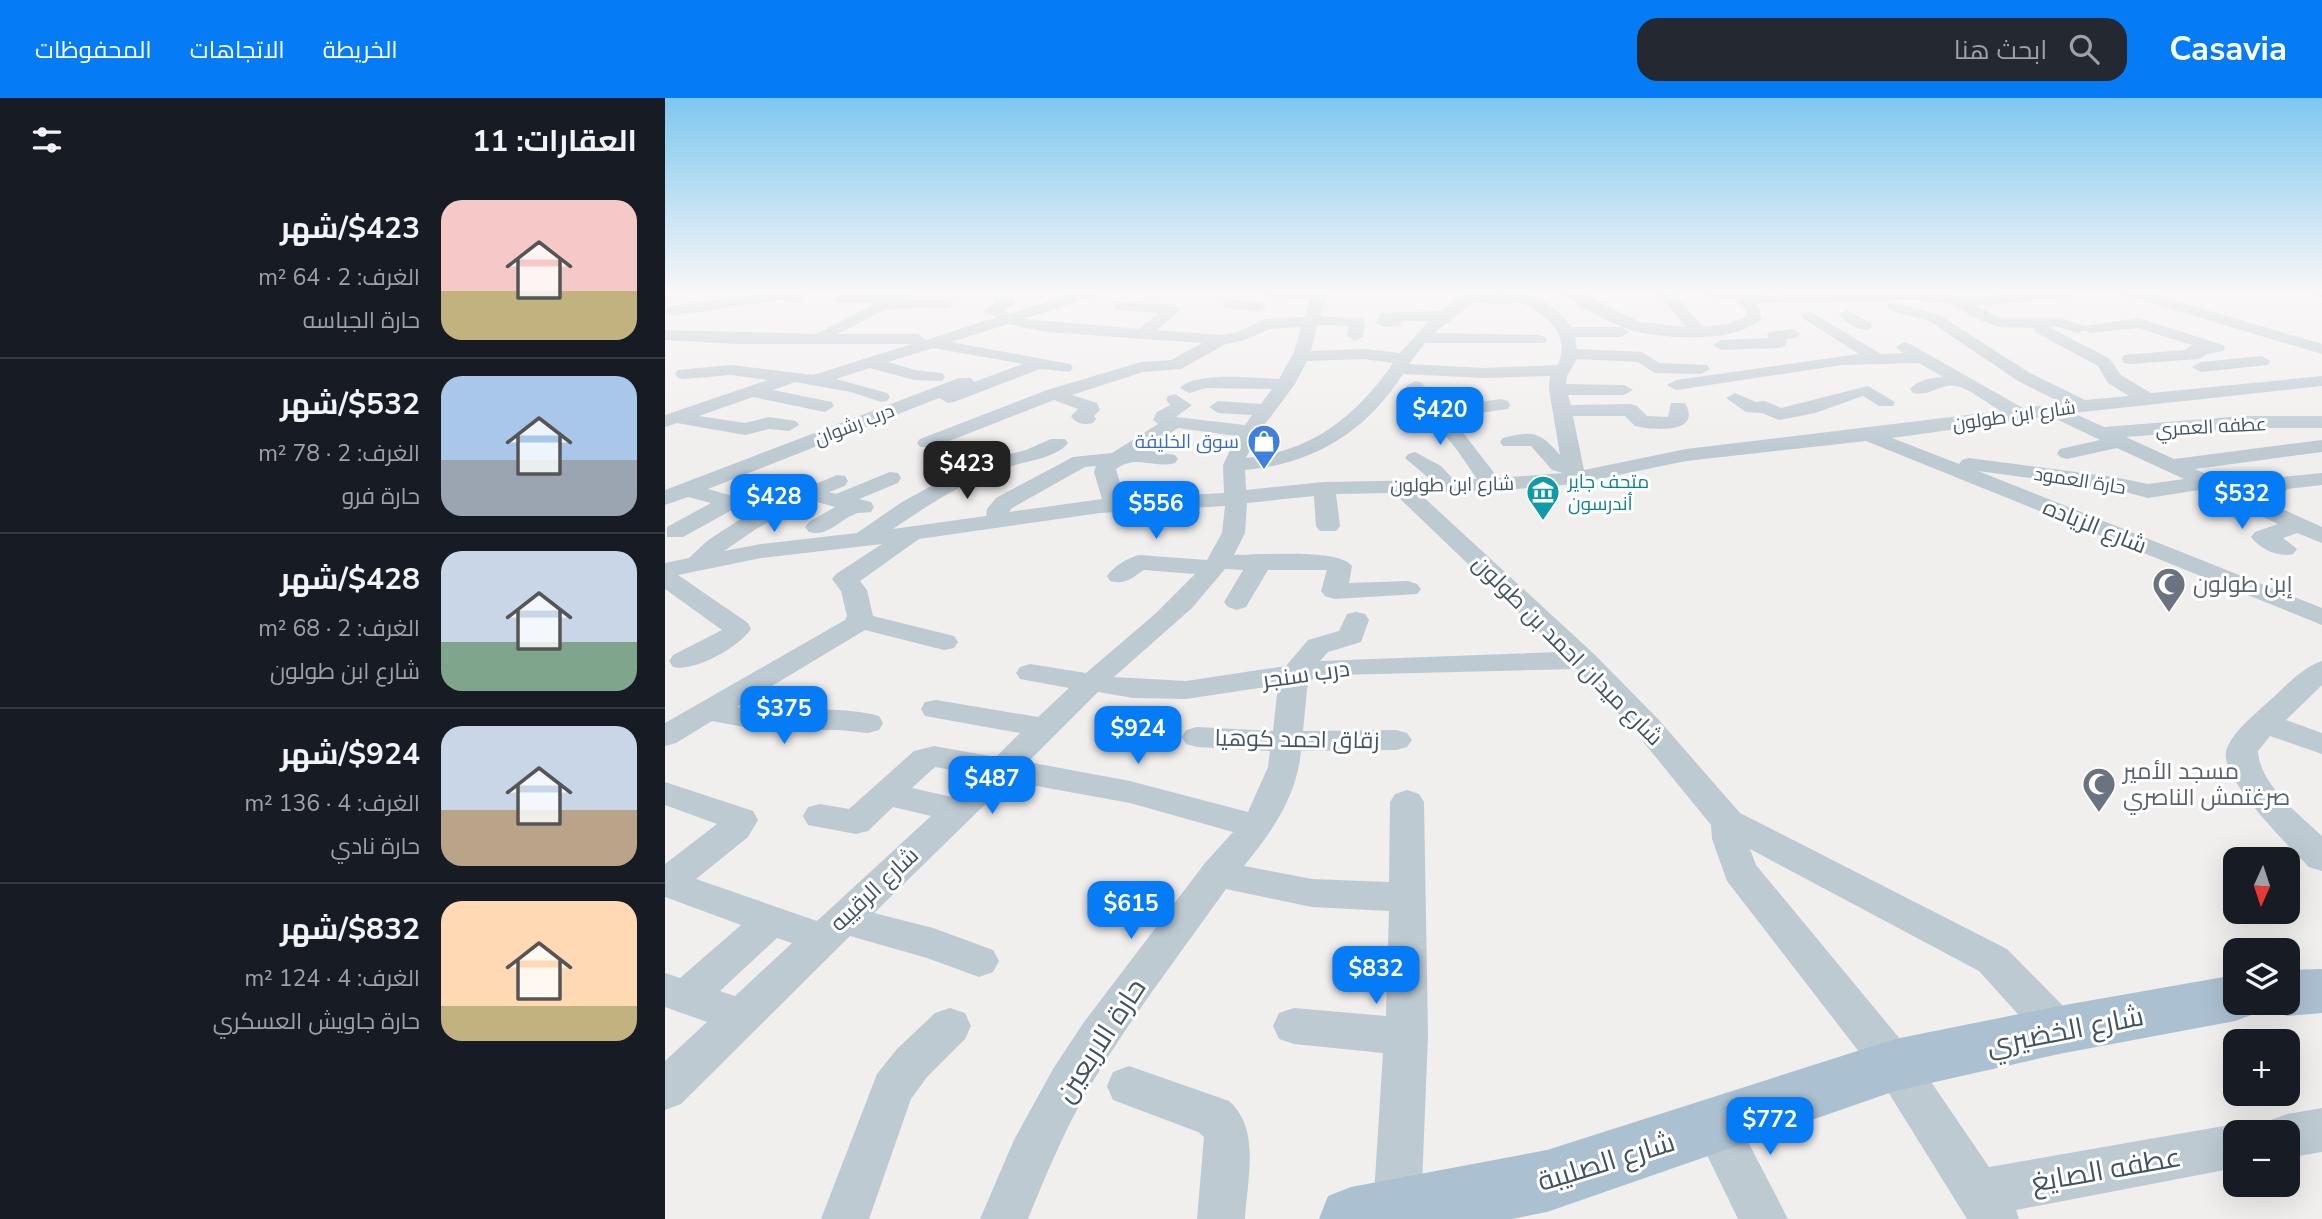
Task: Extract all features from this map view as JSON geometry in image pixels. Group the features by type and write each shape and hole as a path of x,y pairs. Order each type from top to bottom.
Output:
{"main road":[{"path":"2300,992 2322,991"},
{"name":"شارع الخضيري","path":"1895,1065 2059,1030 2223,1000"},
{"name":"شارع الصليبة","path":"1371,1216 1547,1181 1895,1065"}],"street":[{"path":"726,345 687,368 794,377 856,388 881,397"},
{"path":"869,345 909,351"},
{"path":"909,351 912,345"},
{"path":"814,380 928,345"},
{"path":"956,345 1031,360 1038,364 1116,375"},
{"path":"927,443 1053,394 1149,365 1175,365 1217,345"},
{"path":"1218,361 1227,345"},
{"path":"1304,345 1286,384 1240,446 1233,466 1262,464 1322,445 1342,432 1370,407 1416,345"},
{"path":"1409,353 1441,345"},
{"path":"1486,345 1525,359 1525,372"},
{"path":"1494,348 1509,345"},
{"path":"1566,345 1562,411 1574,472"},
{"path":"1409,353 1457,365 1525,372 1563,371 1666,348 1740,345"},
{"path":"1755,345 1794,374"},
{"path":"1806,345 1828,362"},
{"path":"1854,345 1875,357"},
{"path":"1639,354 1655,368 1794,374 1828,362 1875,357 1910,345"},
{"path":"1916,345 1958,380 2019,414"},
{"path":"1918,345 1965,363 1958,358 1986,360"},
{"path":"1971,345 1986,360 2066,408 2109,438 2322,536"},
{"path":"2004,345 2112,402"},
{"path":"2070,345 2103,363 2114,379 2148,399"},
{"path":"2112,345 2128,357"},
{"path":"2103,363 2128,357 2199,354 2193,350 2217,348 2209,345"},
{"path":"1301,356 1409,353 1441,346"},
{"path":"1712,348 1724,369"},
{"path":"2177,356 2248,388"},
{"path":"2201,367 2262,361"},
{"path":"869,362 914,375 936,377"},
{"path":"936,400 1038,364"},
{"path":"1457,365 1457,381 1461,384 1510,385"},
{"path":"1676,385 1750,370"},
{"name":"شارع الزياده","path":"1750,370 1808,409 1864,435 2322,617"},
{"path":"1563,371 1624,390"},
{"path":"670,419 794,377"},
{"path":"1958,380 1928,384 1932,387 1927,394 1975,420"},
{"name":"درب رشوان","path":"665,498 936,400 965,382"},
{"path":"1251,431 1173,423 1162,418 1182,404 1182,394 1204,383 1286,384"},
{"name":"شارع ابن طولون","path":"665,570 761,551 863,540 1115,505 1237,499 1324,488 1492,485 1675,457 2112,402 2248,388 2317,385"},
{"path":"1415,386 1439,413 1492,485"},
{"path":"752,391 825,406"},
{"path":"1735,398 1753,408 1765,407 1778,414 1808,409 1861,391 1868,391 1886,402"},
{"path":"1053,394 1090,407 1091,410 1080,416 1086,419"},
{"path":"1439,413 1501,405"},
{"path":"1219,407 1268,410"},
{"path":"1562,411 1630,410 1641,421 1673,415 1665,439 1675,457"},
{"path":"670,419 745,429 769,423 789,425"},
{"name":"عطفه العمري","path":"2067,453 2109,438 2242,422 2322,422"},
{"path":"1115,505 1106,466 1173,423"},
{"path":"1727,434 1742,449"},
{"path":"1510,442 1536,440 1559,466 1574,472"},
{"path":"863,540 910,507 954,483 1001,462 1033,454 1058,443"},
{"path":"2170,467 2322,446"},
{"path":"1436,447 1444,454 1469,452"},
{"path":"2274,452 2322,477"},
{"path":"997,520 998,509 1005,503 1080,461 1120,456 1168,459"},
{"path":"1415,458 1434,470 1446,485"},
{"name":"حارة العمود","path":"1956,470 1966,465 1980,464 2148,491 2204,483"},
{"name":"شارع الرقيبه","path":"665,1090 1091,683 1181,603 1215,565 1233,533 1237,499 1233,466"},
{"path":"2232,496 2277,488 2272,485 2285,482 2322,477"},
{"path":"817,527 848,499 890,478"},
{"path":"2078,479 2111,498"},
{"name":"شارع ميدان احمد بن طولون","path":"1399,486 1584,660 1647,726 1728,822 1993,960 2059,1030"},
{"path":"1324,488 1328,526"},
{"path":"686,489 767,513"},
{"path":"695,563 713,546 767,513 807,493 848,499"},
{"path":"675,532 730,502"},
{"path":"2285,549 2263,537 2296,526"},
{"path":"859,621 854,590 845,579 914,533"},
{"path":"1119,576 1132,564 1139,562 1215,565 1336,564 1340,566 1333,590 1338,592 1408,589"},
{"path":"1237,602 1259,563"},
{"path":"665,578 738,629 730,637 683,661"},
{"path":"1294,675 1318,646 1351,636 1356,620"},
{"path":"665,736 859,621 944,642"},
{"name":"درب سنجر","path":"1030,673 1133,689 1186,691 1336,667 1584,660"},
{"path":"2320,852 2258,790 2242,764 2242,751 2265,723 2322,670"},
{"name":"حارة الاربعين","path":"1004,1219 1030,1156 1068,1083 1099,1035 1218,873 1257,827 1274,796 1284,767 1294,675"},
{"path":"936,709 1045,728"},
{"path":"707,711 760,720 839,720 868,723"},
{"path":"2265,723 2322,744"},
{"name":"زقاق احمد كوهيا","path":"1197,737 1396,740"},
{"path":"820,816 856,822 929,757 1005,767 1130,792 1257,827"},
{"path":"665,793 741,820 736,828 667,885"},
{"path":"900,797 958,810"},
{"path":"1371,1216 1407,1035 1407,802"},
{"name":"شارع ميدان احمد بن طولون","path":"1728,822 1729,839 1740,871 1895,1065 1986,1206"},
{"path":"1218,873 1263,886 1310,894 1359,898 1409,896"},
{"path":"667,885 772,920 933,944 979,961"},
{"path":"675,994 772,920"},
{"path":"675,994 741,1016"},
{"path":"845,1219 893,1088 912,1063 950,1026"},
{"path":"1294,1026 1330,1032 1407,1035"},
{"path":"1129,1086 1213,1116 1224,1126 1227,1135 1221,1219"},
{"path":"1716,1126 1764,1219"},
{"path":"2300,1134 2322,1130"},
{"name":"عطفه الصايغ","path":"1986,1206 2223,1149"}],"place":[{"name":"سوق الخليفة","path":"1264,471"},
{"name":"متحف جاير أندرسون","path":"1543,522"},
{"name":"إبن طولون","path":"2169,614"},
{"name":"مسجد الأمير صرغتمش الناصري","path":"2099,814"}]}
